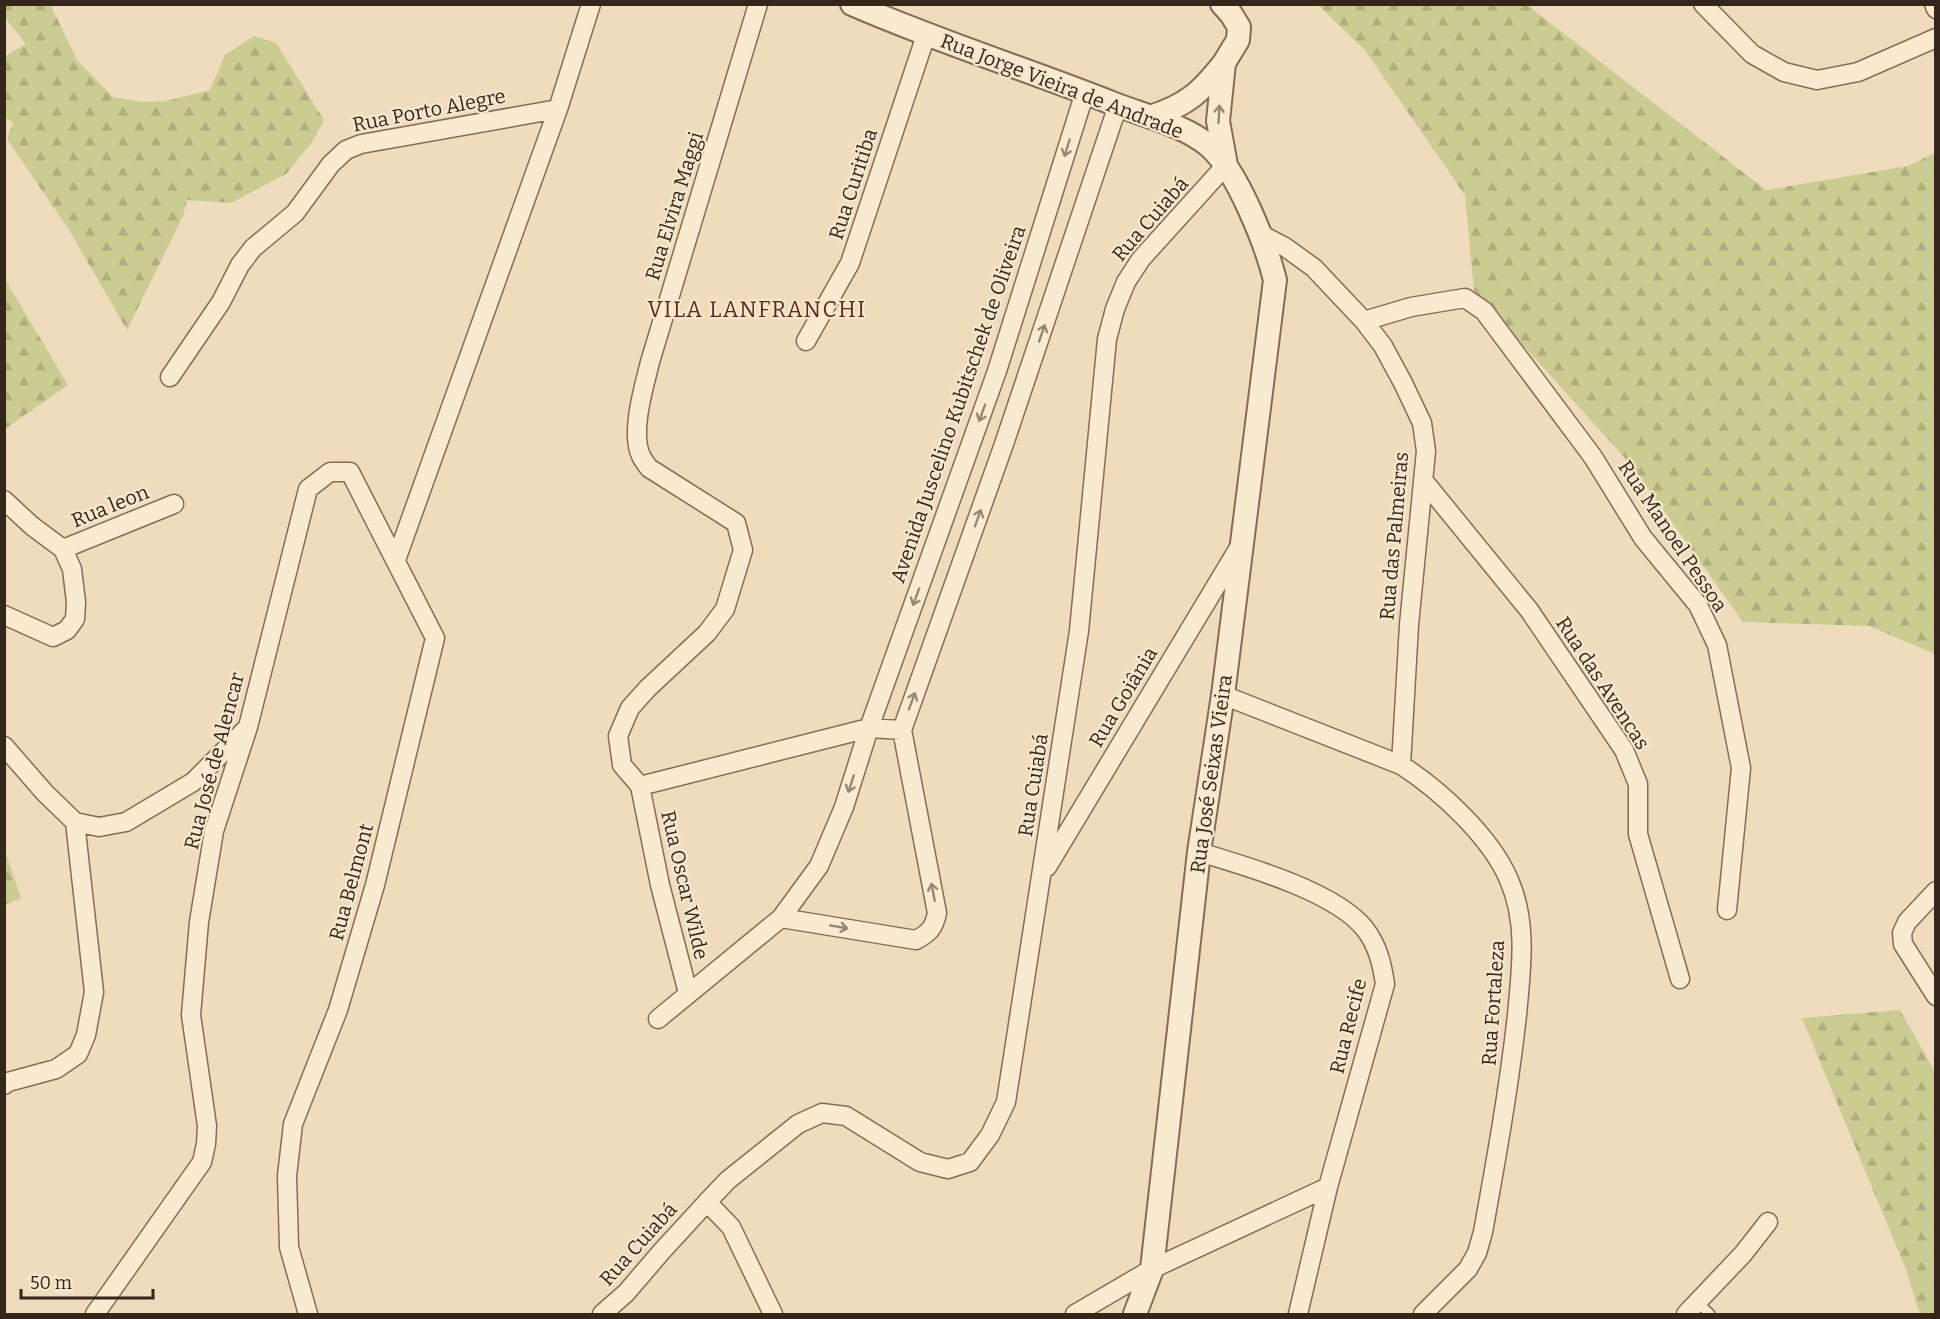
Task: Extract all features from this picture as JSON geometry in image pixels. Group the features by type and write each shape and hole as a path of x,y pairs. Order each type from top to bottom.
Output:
{"street":[{"path":"396,560 558,109 591,4"},
{"name":"Rua Elvira Maggi","path":"640,786 622,765 618,736 630,708 707,633 726,609 743,550 736,523 649,468 640,455 637,435 650,362 758,4"},
{"name":"Rua Jorge Vieira de Andrade","path":"852,4 926,35 1085,92 1189,133 1208,145 1227,165 1260,234"},
{"path":"1150,117 1174,110 1189,100 1206,85 1224,63 1238,40 1239,27 1222,4"},
{"path":"1703,4 1752,54 1784,72 1817,80 1858,72 1935,38"},
{"path":"1934,4 1935,9"},
{"name":"Rua Curitiba","path":"806,341 850,263 926,35"},
{"path":"1224,63 1218,121 1227,165"},
{"name":"Avenida Juscelino Kubitschek de Oliveira","path":"658,1019 781,918 819,866 844,807 869,728 997,371 1085,92"},
{"path":"781,918 916,940 935,925 937,913 902,730 1027,378 1118,105"},
{"name":"Rua Porto Alegre","path":"170,377 221,302 240,265 253,248 295,213 331,164 346,150 362,144 558,109"},
{"name":"Rua Cuiabá","path":"602,1314 627,1293 662,1251 728,1180 798,1124 822,1113 846,1116 920,1162 948,1169 970,1162 990,1135 1006,1102 1079,631 1103,372 1113,319 1126,282 1142,259 1227,165"},
{"name":"Rua das Palmeiras","path":"1260,234 1285,247 1314,268 1364,321 1383,346 1422,423 1426,451 1409,624 1401,765"},
{"name":"Rua José Seixas Vieira","path":"1135,1314 1152,1269 1199,852 1223,695 1275,280 1260,234"},
{"name":"Rua Manoel Pessoa","path":"1364,321 1411,307 1464,298 1484,311 1593,457 1643,538 1698,605 1717,645 1741,768 1727,910"},
{"path":"997,371 1027,378"},
{"name":"Rua José de Alencar","path":"95,1314 202,1162 207,1126 191,1015 199,922 214,831 248,727 308,489 330,472 350,472"},
{"name":"Rua Belmont","path":"308,1314 289,1247 286,1176 293,1124 338,1010 375,885 435,638 350,472"},
{"name":"Rua das Avencas","path":"1423,480 1529,610 1624,750 1638,784 1638,834 1680,979"},
{"path":"4,500 32,526 63,549 72,569 76,602 75,618 67,630 52,637 4,615"},
{"name":"Rua leon","path":"63,549 174,504"},
{"name":"Rua Goiânia","path":"1042,873 1241,545"},
{"name":"Rua Fortaleza","path":"1223,695 1401,765 1426,781 1445,798 1487,844 1509,879 1518,904 1522,957 1511,1072 1483,1232 1477,1253 1468,1269 1423,1314"},
{"path":"4,746 45,793 75,822 99,827 126,822 193,782 248,727"},
{"path":"640,786 869,728 902,730"},
{"name":"Rua Oscar Wilde","path":"640,786 660,885 688,993"},
{"path":"4,1085 56,1069 78,1054 86,1035 94,992 75,822"},
{"name":"Rua Recife","path":"1199,852 1256,870 1308,891 1341,909 1364,928 1380,954 1385,984 1328,1187 1298,1314"},
{"path":"1935,891 1907,922 1902,933 1903,944 1935,996"},
{"path":"1075,1314 1152,1269 1328,1187"},
{"path":"707,1202 731,1227 773,1314"},
{"path":"1698,1310 1768,1222"}],"green space":[{"path":"50,4 77,60 113,97 141,102 166,101 210,90 225,55 254,36 276,43 324,120 313,141 286,174 231,203 187,200 183,216 127,330 69,230 7,139 13,123 5,118 5,56 26,44 5,18 5,5"},
{"path":"1318,5 1527,5 1766,190 1908,166 1935,153 1935,654 1869,626 1743,622 1633,467 1474,291 1465,195 1365,50"},
{"path":"5,279 68,385 4,429"},
{"path":"4,848 21,898 5,905 4,905"},
{"path":"1900,1010 1935,1072 1935,1314 1920,1314 1905,1267 1802,1018"}],"district":[{"name":"VILA LANFRANCHI","path":"757,309"}]}
